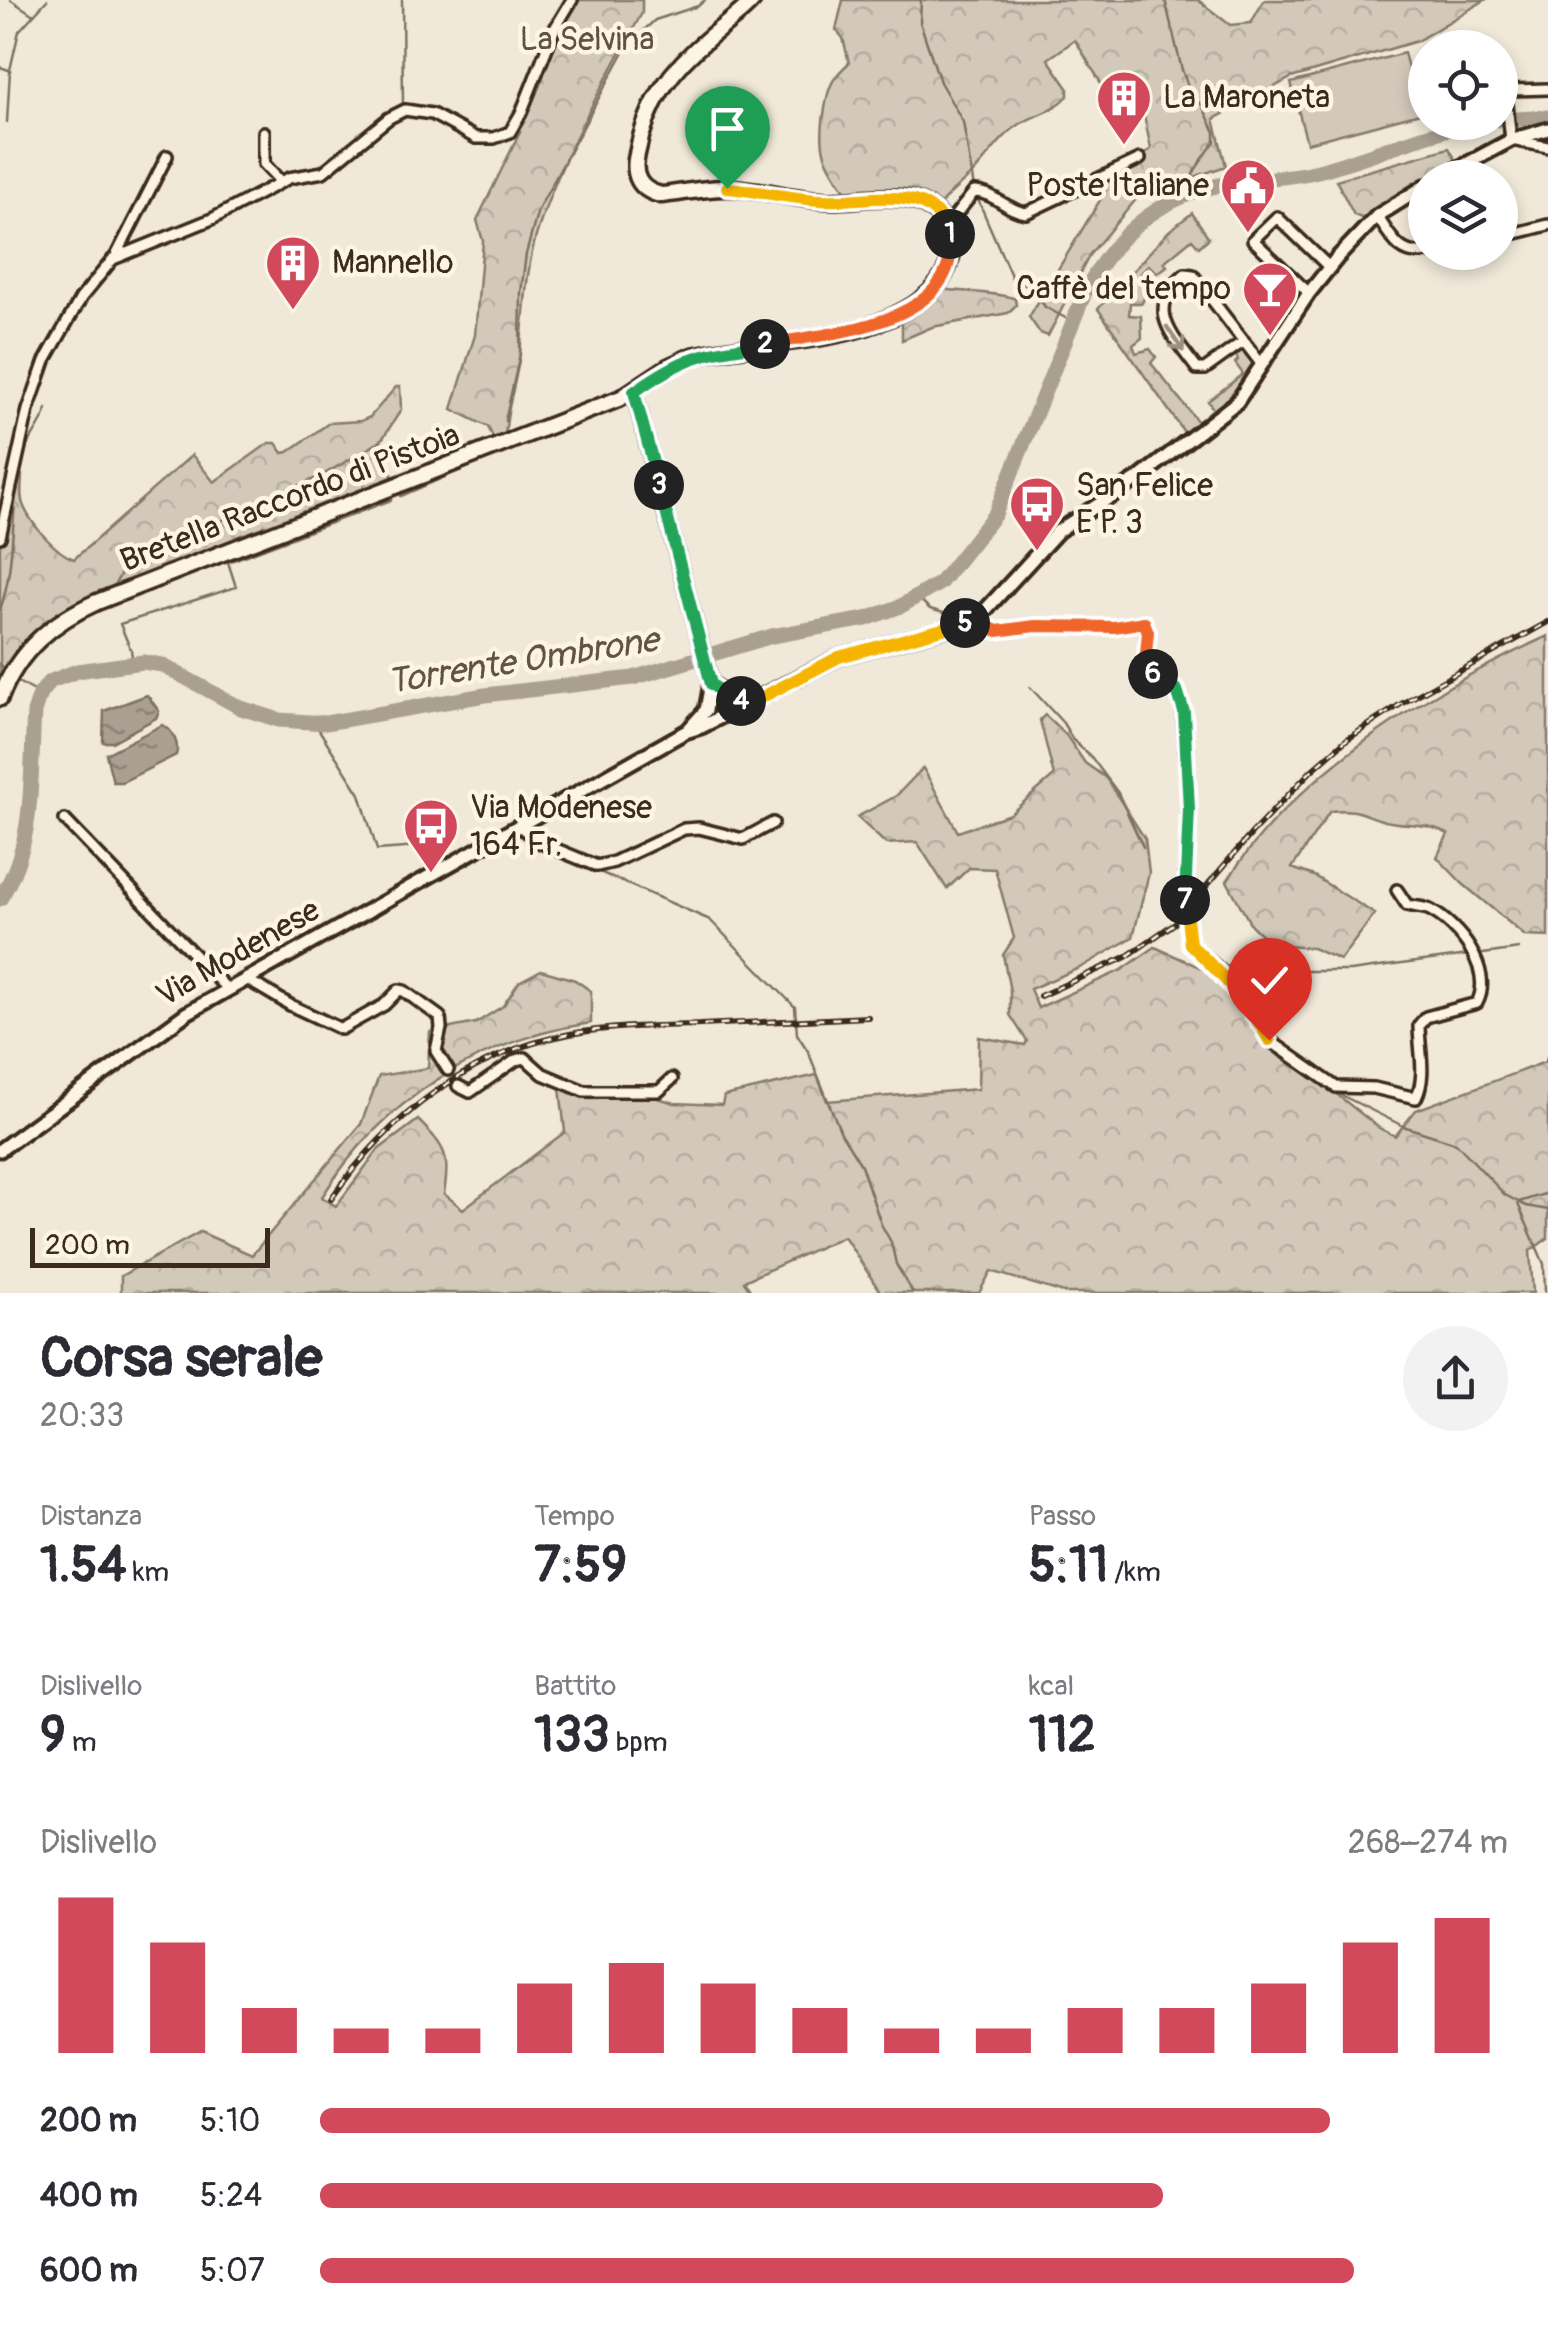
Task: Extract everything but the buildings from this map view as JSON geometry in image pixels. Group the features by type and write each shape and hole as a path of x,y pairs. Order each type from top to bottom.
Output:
{"main road":[{"path":"634,392 668,367 692,356 842,332 904,311 926,296 946,271 951,255 947,226 935,211 900,198 818,200 727,188 661,195 640,184 635,172 636,157 654,98 688,55 753,0"},
{"name":"Bretella Raccordo di Pistoia","path":"0,698 4,680 29,647 55,624 84,608 634,392"}],"street":[{"path":"116,256 212,219 281,182 326,170 389,118 405,110 425,111 476,138 494,138 510,132 554,30 572,0"},
{"path":"1518,90 1548,89"},
{"path":"1518,134 1548,129"},
{"path":"264,132 264,164 281,182"},
{"path":"1518,139 1548,147"},
{"path":"1470,160 1502,140"},
{"path":"0,537 28,410 46,361 81,298 116,256 168,156"},
{"path":"947,226 974,192 985,192 1013,212 1026,214 1140,159"},
{"path":"1398,890 1407,904 1427,908 1444,921 1470,947 1481,970 1478,1003 1426,1017 1419,1024 1422,1068 1416,1098 1374,1088 1336,1088 1269,1040 1250,1006 1218,968 1190,944 1184,892 1189,809 1184,712 1177,690 1146,667 1146,624 1035,626 997,631 975,620 1058,531 1139,478 1228,410 1244,394 1329,267 1377,216 1408,197"},
{"path":"1377,216 1402,251 1408,253"},
{"path":"1309,293 1254,240 1277,217 1329,267"},
{"path":"1518,232 1548,225"},
{"path":"1244,342 1204,369 1197,369 1166,326 1165,302 1171,287 1186,274 1193,275 1262,365"},
{"path":"634,392 710,678 706,710 685,732"},
{"name":"Via Modenese","path":"0,1150 172,1022 685,732 839,657 975,620"},
{"path":"710,678 724,694 751,703"},
{"path":"64,820 227,989"},
{"path":"519,826 541,844 597,866 614,862 684,828 742,839 773,823"},
{"path":"246,979 341,1029 384,1005 399,990 404,991 440,1017 442,1028 436,1050 448,1070"},
{"path":"458,1086 470,1092 516,1060 525,1058 543,1074 584,1091 660,1091 672,1079"}],"green space":[{"name":"La Selvina","path":"572,0 642,0 642,13 571,148 537,233 505,443 497,446 488,427 452,409 475,335 483,241 477,220 520,132 514,129"},
{"path":"843,0 1198,0 1230,25 1251,23 1264,0 1485,0 1435,30 1408,30 1408,44 1291,78 1214,119 1226,166 1139,196 1090,254 1048,336 1040,333 1029,317 1105,192 1104,173 1140,159 1151,149 1144,115 1148,102 1142,95 1119,113 1075,40 1048,59 1068,88 1068,96 1013,129 935,211 922,204 851,200 829,164 823,145 831,86 849,63 843,38 836,30"},
{"path":"1404,53 1408,68 1408,116 1307,143 1291,83"},
{"path":"1449,148 1456,160 1408,160 1408,189 1364,219 1354,215 1336,180"},
{"path":"1192,213 1209,238 1199,247 1192,239 1164,262 1167,266 1158,273 1148,265 1140,274 1151,282 1142,303 1130,303 1129,315 1141,316 1142,338 1133,345 1136,353 1150,349 1156,357 1151,363 1198,422 1213,409 1208,401 1243,374 1235,363 1235,353 1246,350 1254,369 1231,401 1186,435 1098,309 1169,231"},
{"path":"939,289 1002,295 1015,299 1016,305 1008,313 932,327 902,340 902,318"},
{"path":"400,387 401,410 381,441 321,476 126,563 112,590 32,637 0,678 0,532 14,471 22,475 22,503 33,522 52,545 74,559 192,455 214,482 269,443 276,443 283,453 288,452 329,423 370,417"},
{"path":"381,441 394,481 112,590 126,563 321,476"},
{"path":"1548,636 1548,937 1525,936 1463,884 1437,857 1448,834 1347,810 1330,811 1292,868 1314,876 1375,914 1340,960 1312,948 1272,945 1251,925 1227,881 1290,804 1370,738 1414,708"},
{"path":"1045,715 1066,735 1085,763 1106,778 1145,839 1149,873 1133,937 1082,967 1030,989 1038,1008 1122,970 1155,947 1206,970 1247,1009 1256,1034 1278,1054 1395,1136 1416,1110 1545,1062 1548,1055 1548,1238 1530,1251 1533,1293 1064,1293 991,1271 979,1293 881,1293 844,1236 744,1281 752,1293 121,1293 121,1276 200,1232 252,1255 361,1124 379,1076 428,1068 430,1032 476,1023 503,1006 519,982 541,970 575,980 591,991 591,1023 511,1043 437,1080 374,1131 322,1197 336,1206 378,1150 418,1120 444,1152 444,1194 463,1209 565,1132 560,1088 586,1098 654,1097 675,1103 722,1105 724,1096 817,1075 827,1101 978,1089 979,1037 1025,1045 1027,1041 1010,1015 1003,955 1014,938 995,869 969,868 947,889 917,842 886,844 857,817 896,796 923,768 958,832 1010,814 1054,776 1040,720"}],"water":[{"path":"147,695 159,711 156,718 112,742 103,742 104,711"},
{"path":"162,725 174,737 176,755 122,782 113,782 106,754"}],"waterway":[{"path":"11,0 32,14"},
{"path":"7,122 10,70 19,31 47,0"},
{"path":"402,0 403,107"},
{"path":"505,421 520,354 526,254 538,210 627,46 655,20 705,0"},
{"path":"921,0 920,22 940,82 963,122 974,188"},
{"path":"1165,0 1192,97 1202,105 1215,132 1215,141 1183,197"},
{"path":"0,67 9,70"},
{"name":"Torrente Ombrone","path":"1518,119 1548,117"},
{"name":"Torrente Ombrone","path":"0,899 12,877 26,832 34,712 40,694 49,682 77,671 143,662 162,665 241,708 279,720 326,723 485,695 633,678 772,636 866,619 901,606 940,583 995,514 1086,290 1129,232 1166,205 1210,187 1318,171 1413,140"},
{"path":"183,226 252,193"},
{"path":"976,195 1012,278 1032,289 1045,307 1073,322"},
{"path":"0,610 9,572 23,457 47,409"},
{"path":"401,496 504,451"},
{"path":"130,648 120,624 236,587 228,562 391,500"},
{"path":"918,598 930,609 961,618"},
{"path":"131,650 133,663"},
{"path":"0,663 5,671"},
{"path":"16,681 40,694"},
{"path":"1030,687 1118,793 1143,847"},
{"path":"314,722 360,794 377,850 405,848 423,840 444,861"},
{"path":"529,843 588,867"},
{"path":"595,870 710,920 795,1007 797,1034 808,1051 841,1133 861,1165 896,1264 913,1293"},
{"path":"1476,955 1519,949"},
{"path":"1223,966 1271,971 1350,971 1468,955"},
{"path":"1206,966 1242,1004 1259,1030"},
{"path":"1269,1045 1279,1056 1343,1096 1403,1126 1456,1143 1505,1195 1526,1206 1548,1210"},
{"path":"1519,1202 1548,1193"},
{"path":"1518,1204 1544,1264 1545,1293"}],"railway":[{"path":"1040,996 1126,957 1175,923 1252,833 1346,740 1401,704 1548,622"},
{"path":"331,1199 379,1141 434,1092 498,1056 533,1043 619,1028 868,1017"}],"place":[{"name":"La Maroneta","path":"1124,147"},
{"name":"Poste Italiane","path":"1248,235"},
{"name":"Mannello","path":"293,312"},
{"name":"Caffè del tempo","path":"1270,338"},
{"name":"San Felice E P. 3","path":"1037,553"},
{"name":"Via Modenese 164 Fr.","path":"431,875"}],"route":[{"path":"727,188 818,200 885,197 922,204 935,211 947,226 951,255 936,286 915,305 892,317 842,332 692,356 668,367 634,392 711,684 724,694 751,703 839,657 975,620 997,631 1035,626 1121,627 1144,622 1148,628 1146,667 1177,690 1184,712 1189,809 1184,892 1188,940 1250,1006 1269,1040"}]}
